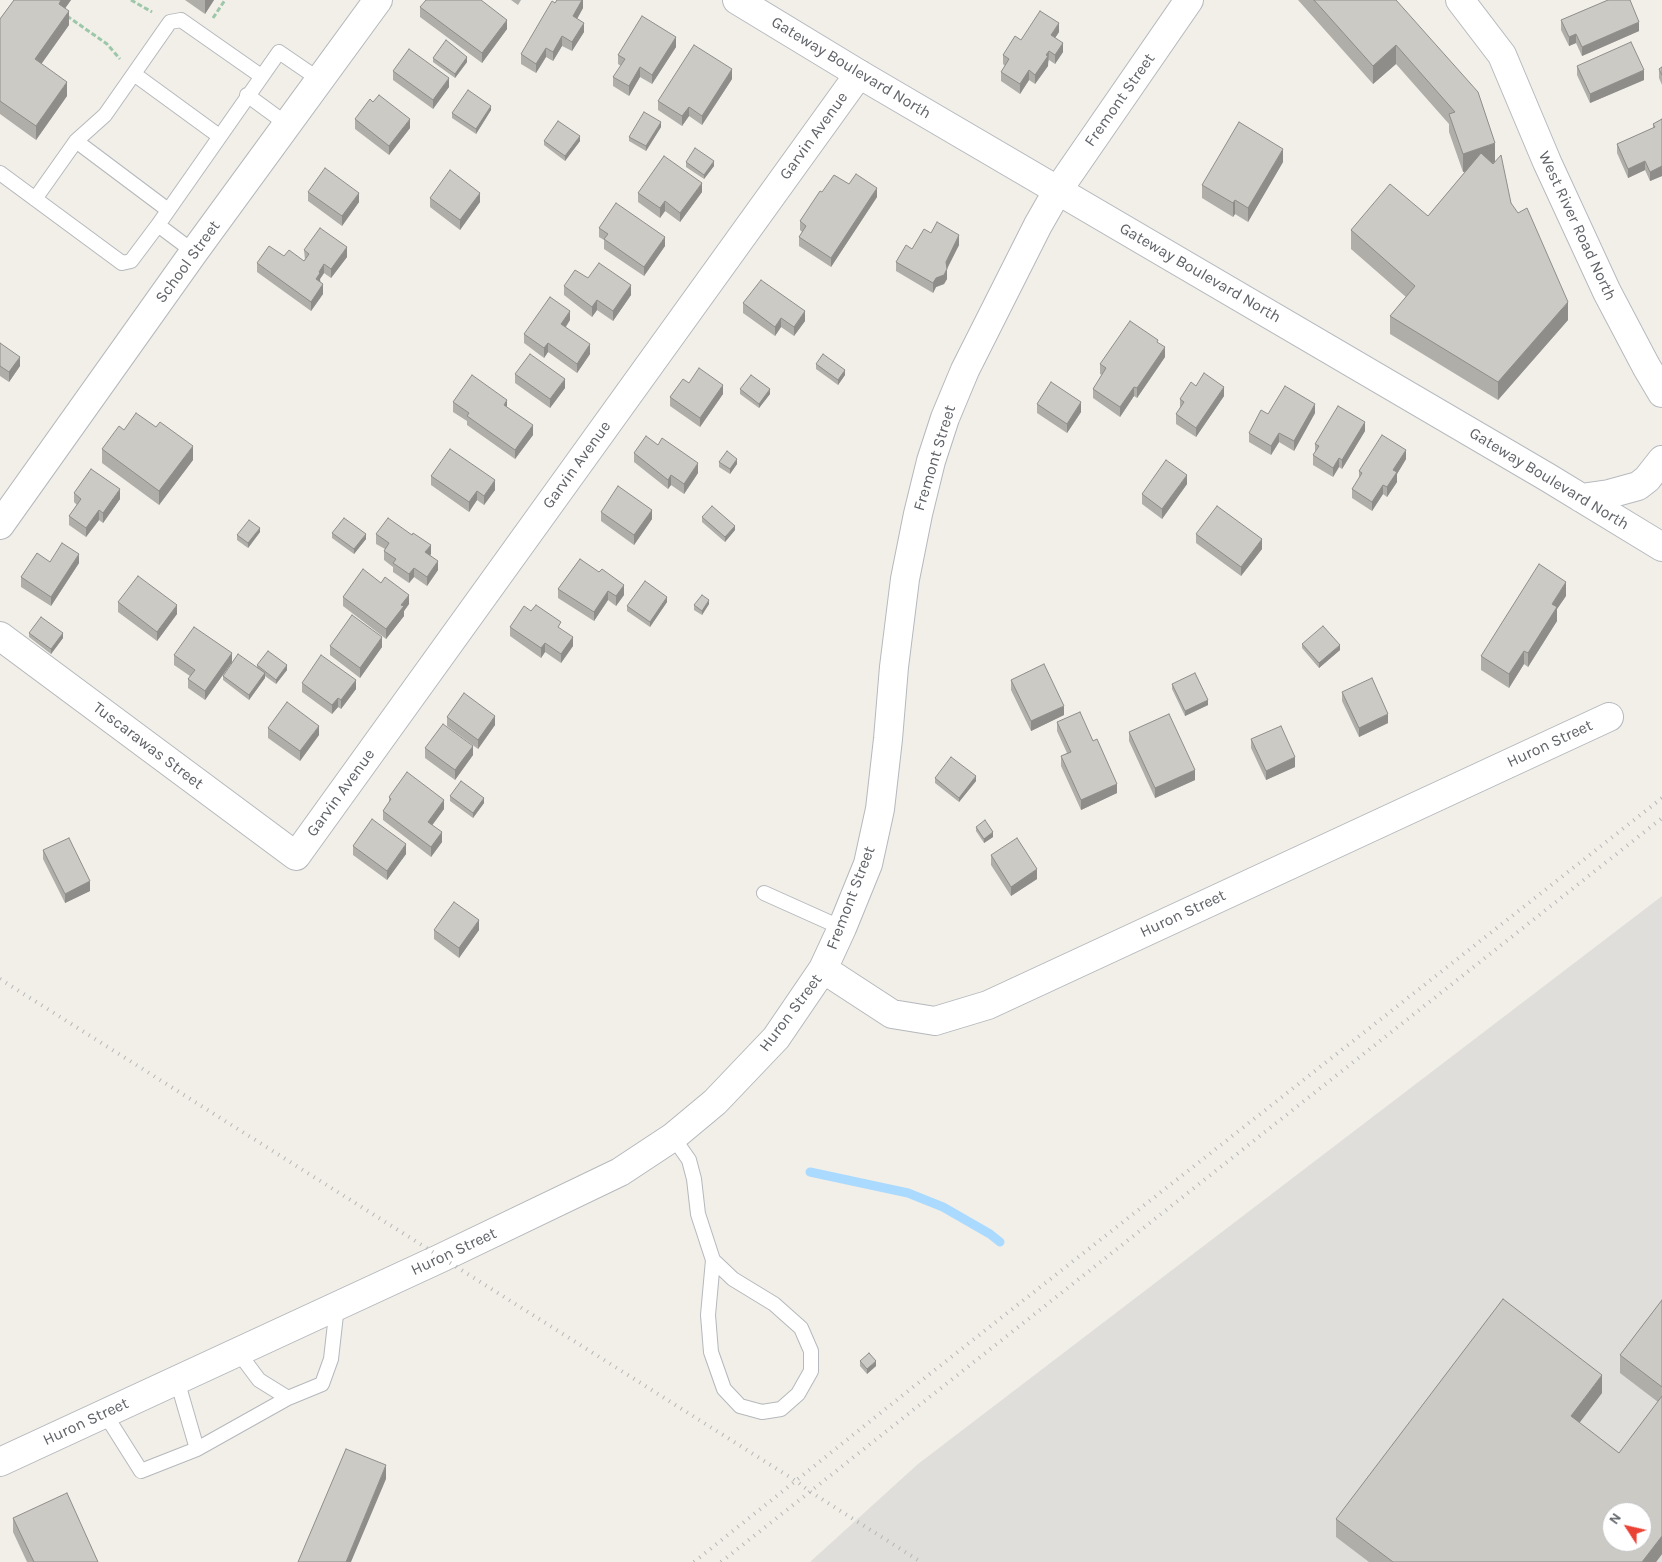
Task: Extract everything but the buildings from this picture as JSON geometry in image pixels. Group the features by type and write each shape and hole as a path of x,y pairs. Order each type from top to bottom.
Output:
{"street":[{"name":"School Street","path":"0,525 194,252 378,0"},
{"name":"Gateway Boulevard North","path":"737,0 859,74 1662,547"},
{"name":"Fremont Street","path":"823,969 868,864 880,810 905,579 918,514 931,462 945,418 965,370 1038,225 1058,190 1189,0"},
{"name":"West River Road North","path":"1460,0 1502,55 1547,162 1607,292 1662,393"},
{"name":"Garvin Avenue","path":"296,856 859,74"},
{"path":"1581,498 1609,494 1638,486 1647,479 1662,460"},
{"name":"Tuscarawas Street","path":"0,636 296,856"},
{"name":"Huron Street","path":"0,1462 441,1258 620,1172 673,1137 715,1102 776,1038 823,969 892,1014 934,1021 988,1005 1609,717"}],"lane":[{"path":"35,199 76,141 104,115 170,22 181,20 261,76"},
{"path":"0,173 122,263 131,262 279,52 320,80"},
{"path":"134,74 219,136"},
{"path":"247,95 288,125"},
{"path":"76,141 168,210"},
{"path":"158,224 194,252"},
{"path":"764,893 842,928"},
{"path":"673,1137 689,1160 694,1180 698,1214 713,1260 708,1315 711,1352 724,1389 740,1406 762,1412 781,1409 798,1394 811,1371 811,1350 801,1328 774,1304 733,1279 713,1260"},
{"path":"105,1414 141,1471 197,1449 288,1398 322,1384 332,1359 337,1306"},
{"path":"238,1352 259,1380 288,1398"},
{"path":"177,1380 197,1449"}],"path":[{"path":"210,22 225,0"},
{"path":"67,16 108,44"}],"shaded area":[{"path":"1662,896 1662,1562 810,1562 918,1464"}],"waterway":[{"path":"810,1172 908,1193 943,1207 990,1234 1000,1242"}],"railway":[{"path":"694,1562 903,1395 1662,798"},
{"path":"721,1562 1662,818"},
{"path":"0,979 796,1481 921,1562"}]}
